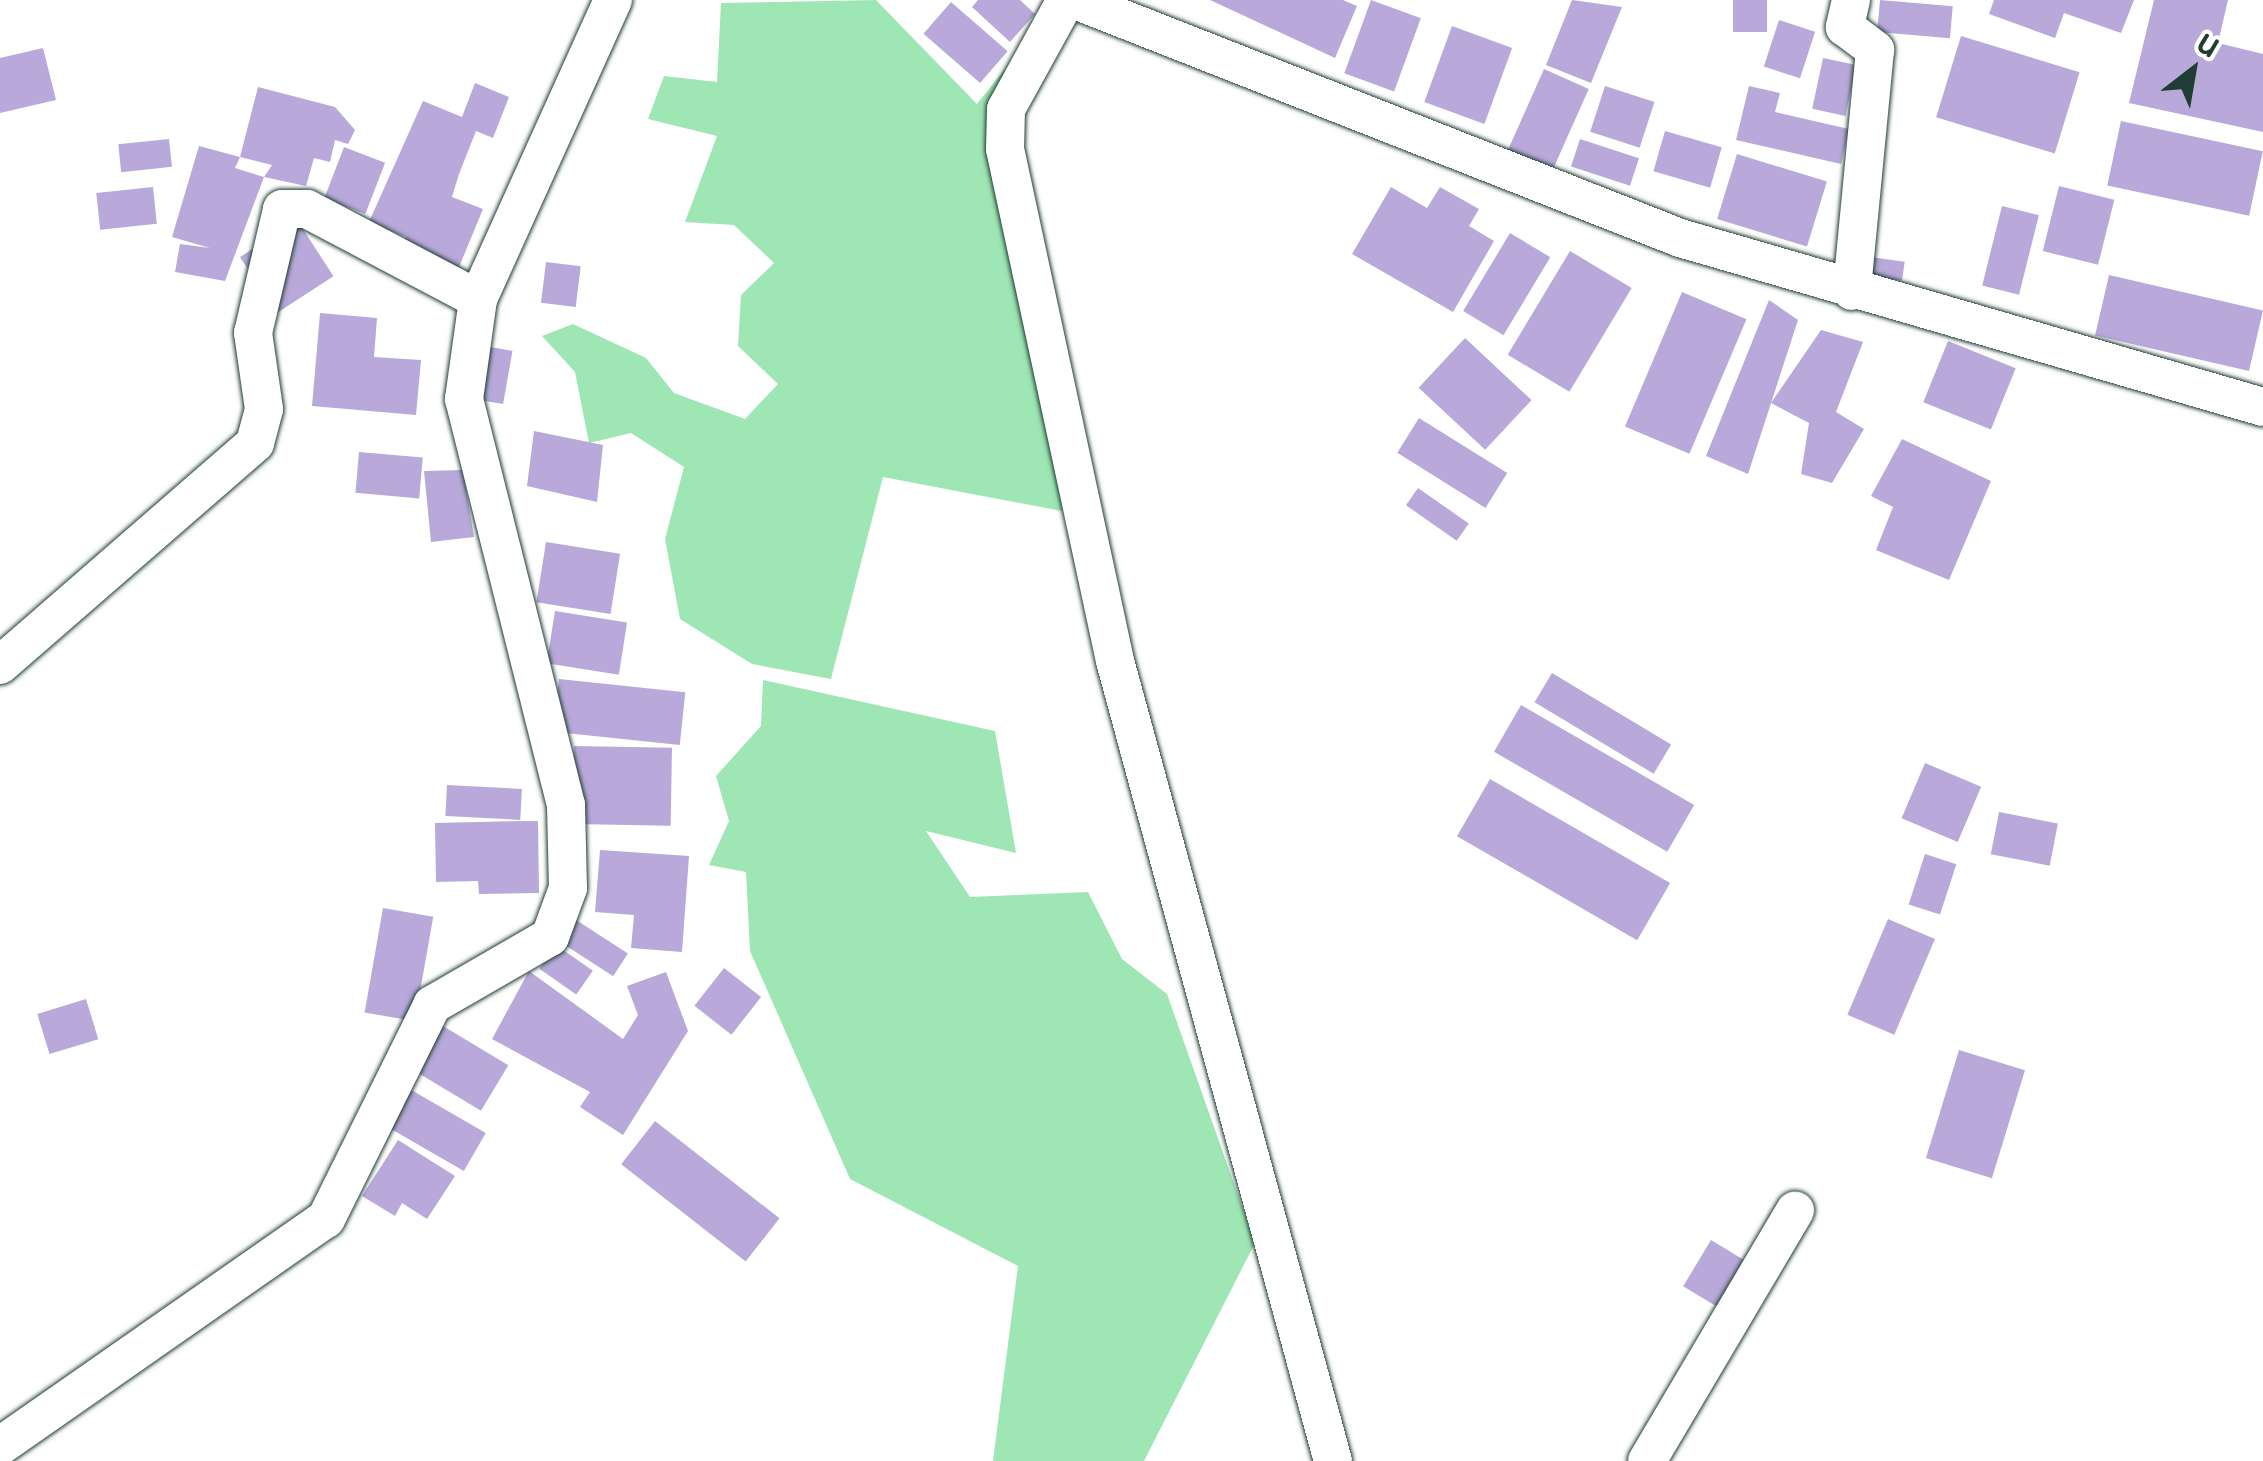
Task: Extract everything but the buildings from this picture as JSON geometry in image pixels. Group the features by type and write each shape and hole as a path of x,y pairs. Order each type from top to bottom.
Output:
{"street":[{"path":"0,1446 326,1219 432,1005 550,938 568,888 566,804 464,399 478,299 613,0"},
{"path":"1066,0 1006,110 1005,150 1115,661 1333,1461"},
{"path":"1075,0 1500,171 1852,291 2263,407"},
{"path":"1851,0 1845,27 1875,50 1852,291"},
{"path":"0,665 255,442 264,409 253,333 282,210 307,209 478,299"},
{"path":"1647,1461 1795,1211"}],"green space":[{"path":"876,0 977,104 1004,70 1067,512 883,477 831,679 752,664 680,619 665,539 684,467 631,433 589,443 575,372 542,336 573,324 646,358 674,393 745,419 778,384 738,346 741,295 774,263 734,225 685,222 717,136 648,119 664,76 717,82 721,3"},
{"path":"763,680 995,731 1016,853 926,831 970,897 1088,892 1122,959 1167,994 1255,1243 1144,1461 993,1461 1018,1266 850,1179 750,951 746,872 709,865 729,821 716,776 761,726"}]}
